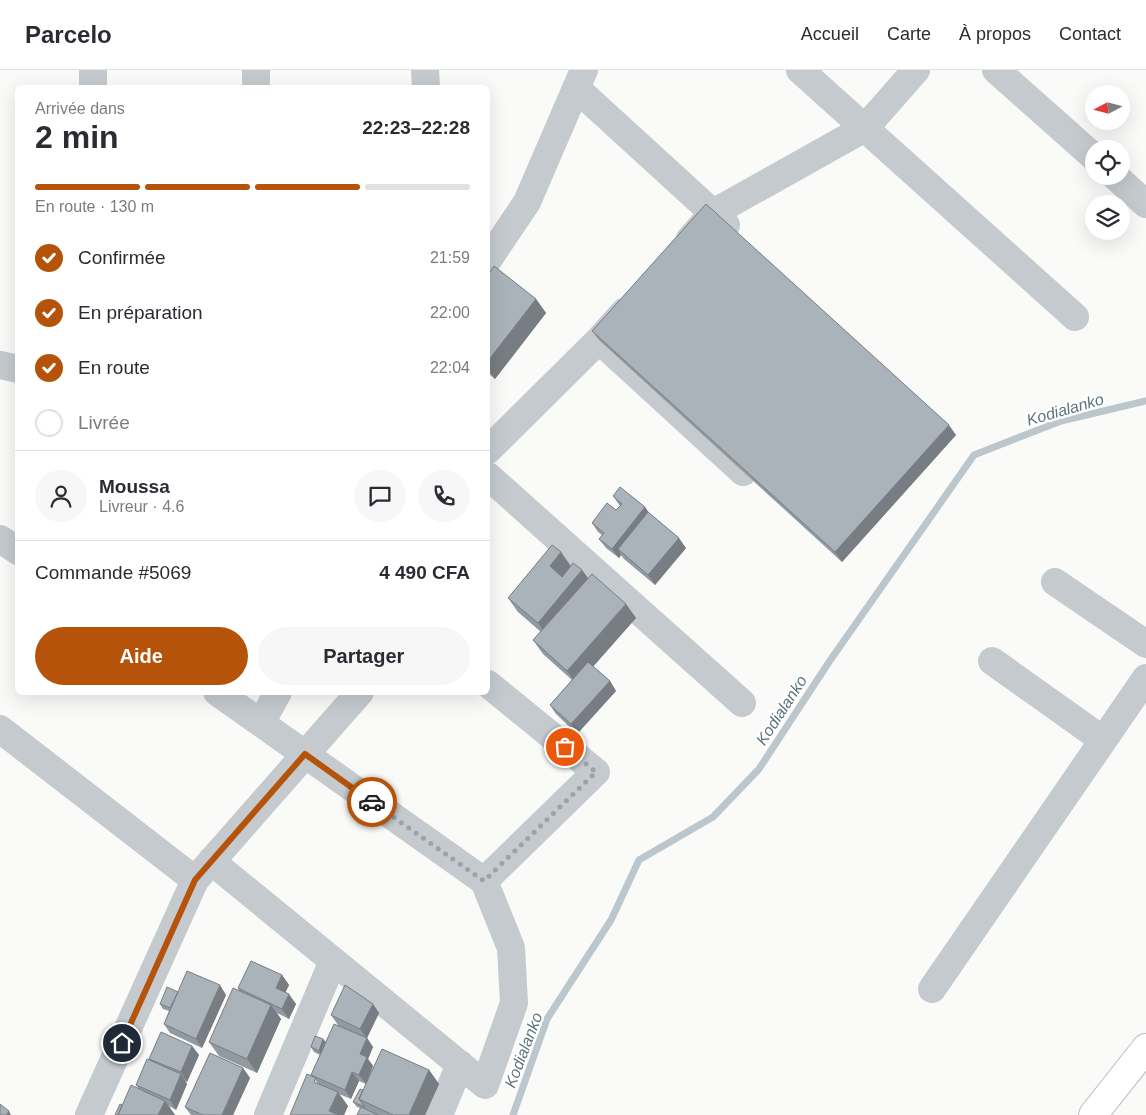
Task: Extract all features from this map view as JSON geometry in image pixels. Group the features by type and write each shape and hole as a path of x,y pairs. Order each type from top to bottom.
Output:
{"main road":[{"path":"1093,1115 1146,1048"}],"street":[{"path":"93,70 93,85"},
{"path":"256,70 256,85"},
{"path":"425,70 426,85"},
{"path":"800,70 1075,317"},
{"path":"675,256 713,213 865,128 916,70"},
{"path":"996,70 1085,149"},
{"path":"490,257 527,202 580,79 742,240"},
{"path":"1125,185 1146,204"},
{"path":"490,448 599,340 643,291"},
{"path":"599,340 761,488"},
{"path":"0,365 15,368"},
{"path":"490,478 742,703"},
{"path":"0,539 15,549"},
{"path":"1055,582 1146,644"},
{"path":"992,661 1103,740"},
{"path":"932,989 1146,678"},
{"path":"484,881 596,772 490,686"},
{"path":"0,729 333,961 485,1085 514,1002 511,948 484,881 221,695"},
{"path":"261,723 276,695"},
{"path":"90,1115 203,870 357,695"},
{"path":"268,1115 333,961"},
{"path":"440,1115 460,1064"}],"building":[{"path":"706,204 949,425 835,552 592,331"},
{"path":"494,266 536,299 490,358 490,272"},
{"path":"620,487 645,507 612,549 599,539 604,533 592,523 607,503 616,510 622,504 613,496"},
{"path":"648,512 679,538 648,575 618,549"},
{"path":"552,545 561,552 550,566 562,577 573,563 582,570 538,623 508,598"},
{"path":"592,574 626,604 567,671 533,640"},
{"path":"588,662 610,681 571,724 550,705"},
{"path":"251,961 282,975 276,988 289,994 282,1009 238,988"},
{"path":"187,971 220,985 196,1039 164,1024"},
{"path":"345,985 373,1004 360,1029 331,1015"},
{"path":"167,987 178,992 170,1008 160,1004"},
{"path":"233,988 271,1005 247,1059 209,1042"},
{"path":"334,1024 367,1038 360,1054 367,1057 359,1075 352,1072 345,1090 311,1075"},
{"path":"161,1032 192,1046 181,1072 149,1059"},
{"path":"315,1036 323,1039 319,1051 311,1047"},
{"path":"382,1049 429,1070 409,1115 393,1115 359,1099"},
{"path":"210,1053 243,1068 222,1115 203,1115 185,1107"},
{"path":"147,1059 181,1074 170,1100 136,1085"},
{"path":"307,1074 316,1078 314,1082 338,1092 329,1111 339,1115 290,1115"},
{"path":"131,1085 165,1101 158,1115 118,1115"},
{"path":"360,1089 363,1090 359,1099 365,1107 353,1102"},
{"path":"0,1104 9,1111 6,1115 0,1115"},
{"path":"120,1104 122,1105 118,1115 115,1115"},
{"path":"361,1107 378,1115 357,1115"}],"waterway":[{"name":"Kodialanko","path":"513,1115 547,1019 611,920 639,860 713,817 759,769 829,662 974,455 1061,421 1146,401"}],"way so far":[{"path":"372,802 484,881 596,772 565,747"}],"route":[{"path":"122,1043 195,880 305,754 372,802"}]}
